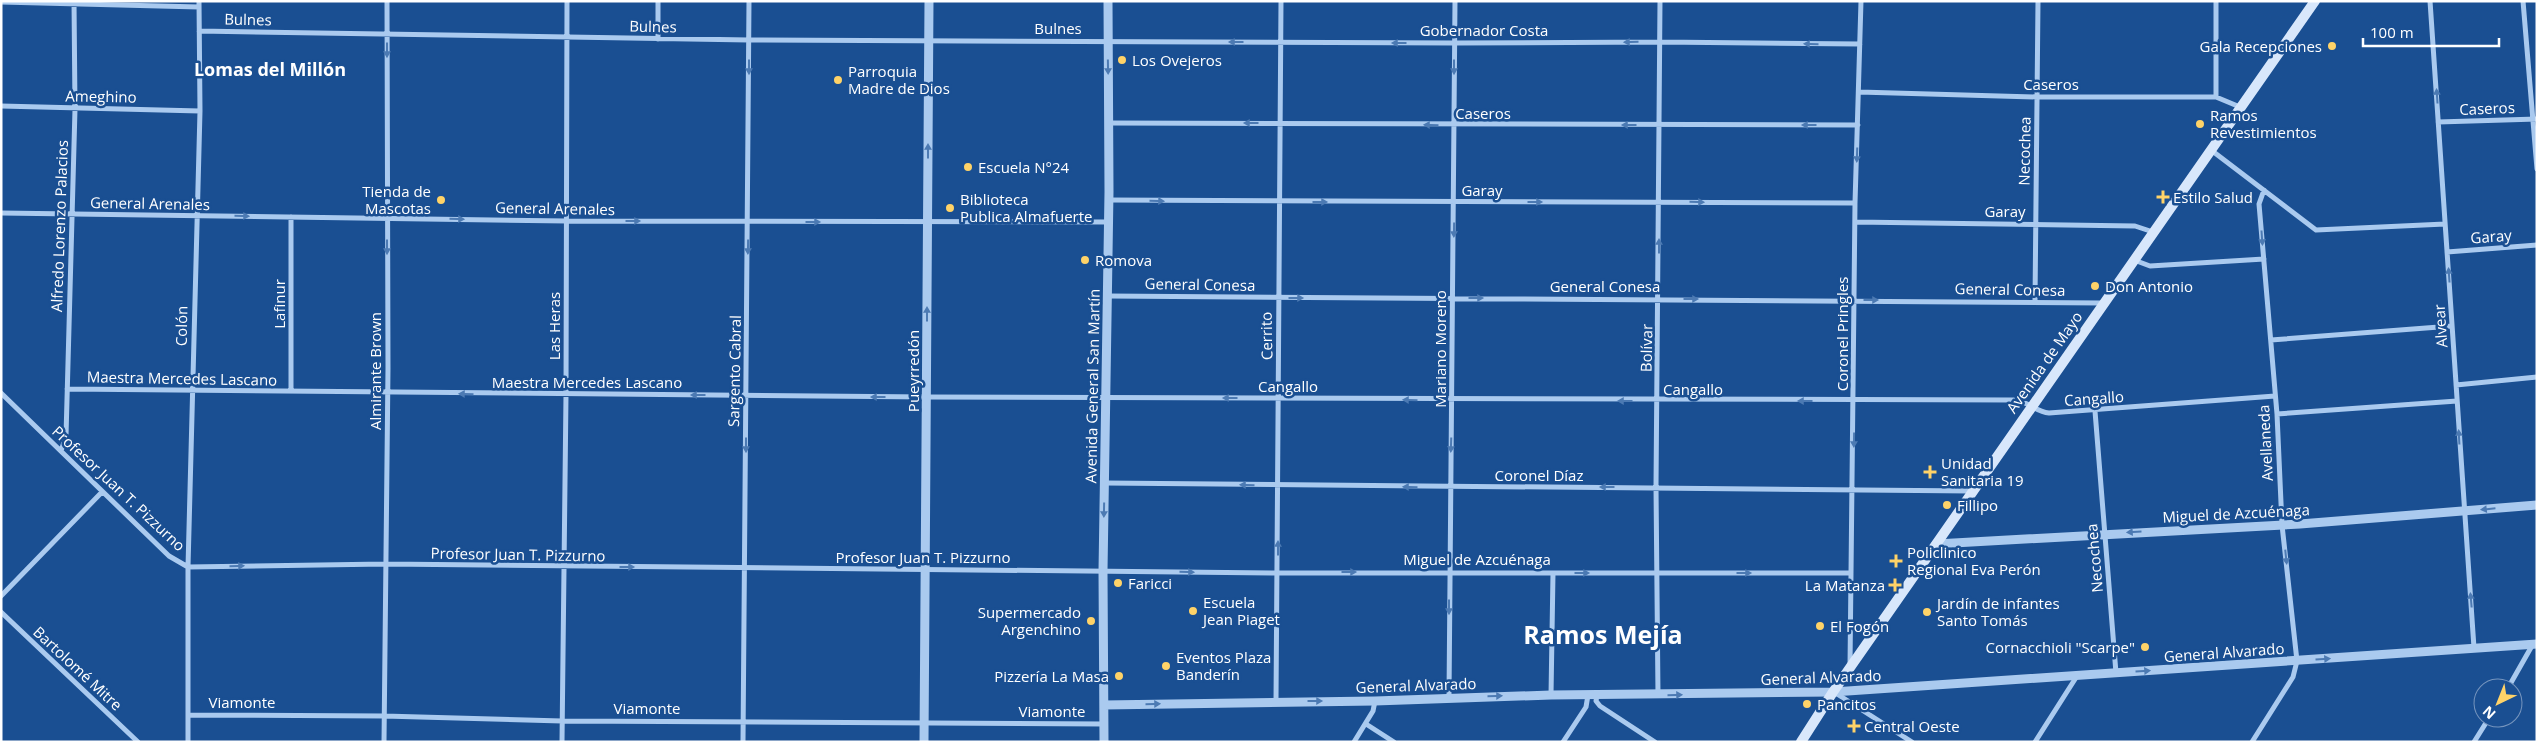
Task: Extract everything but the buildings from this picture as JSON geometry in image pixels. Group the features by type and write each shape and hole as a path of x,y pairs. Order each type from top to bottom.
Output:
{"main road":[{"name":"Avenida de Mayo","path":"1801,742 1832,692 2316,1"}],"street":[{"name":"Almirante Brown","path":"384,742 388,394 387,1"},
{"name":"Las Heras","path":"562,742 566,395 567,1"},
{"path":"658,1 658,38"},
{"name":"Sargento Cabral","path":"743,742 749,1"},
{"name":"Pueyrredón","path":"924,742 928,1"},
{"name":"Avenida General San Martín","path":"1104,742 1103,571 1108,296 1108,1"},
{"name":"Cerrito","path":"1276,702 1281,1"},
{"name":"Mariano Moreno","path":"1449,697 1449,487 1452,400 1455,1"},
{"name":"Bolívar","path":"1658,695 1656,487 1660,1"},
{"name":"Coronel Pringles","path":"1850,668 1855,203 1861,1"},
{"name":"Necochea","path":"2036,301 2035,223 2038,1"},
{"path":"2216,1 2216,97"},
{"name":"Alvear","path":"2430,1 2474,648"},
{"path":"2523,1 2535,120 2537,169"},
{"path":"1,2 199,4"},
{"name":"Alfredo Lorenzo Palacios","path":"61,451 66,436 70,214 75,108 74,3"},
{"name":"Colón","path":"188,742 188,566 200,111 199,4"},
{"name":"Bulnes","path":"198,31 567,38 1108,41"},
{"name":"Gobernador Costa","path":"1108,41 1860,44"},
{"name":"Caseros","path":"1859,92 2038,97 2216,97 2240,108"},
{"name":"Ameghino","path":"1,106 200,111"},
{"name":"Caseros","path":"2438,122 2535,120"},
{"name":"Caseros","path":"1108,123 1858,125"},
{"path":"2211,150 2311,227 2322,231 2445,224"},
{"name":"Avellaneda","path":"2252,742 2293,677 2297,661 2282,525 2277,414 2259,204 2264,190"},
{"name":"Garay","path":"1108,200 1855,203"},
{"name":"General Arenales","path":"1,213 567,221 1108,222"},
{"name":"Lafinur","path":"291,217 291,391"},
{"name":"Garay","path":"1855,222 2035,223 2135,226 2153,232"},
{"name":"Garay","path":"2447,252 2537,245"},
{"path":"2134,260 2150,266 2264,259"},
{"name":"General Conesa","path":"1108,296 2036,301 2103,303"},
{"path":"2271,340 2452,326"},
{"path":"2456,385 2537,377"},
{"name":"Maestra Mercedes Lascano","path":"67,389 388,394 1106,398"},
{"name":"Profesor Juan T. Pizzurno","path":"1,394 169,556 188,566 385,564 1103,571"},
{"name":"Cangallo","path":"1106,398 1657,401 2014,400 2022,401 2042,412 2049,413 2275,396"},
{"path":"2277,414 2457,401"},
{"name":"Necochea","path":"2095,411 2116,673"},
{"name":"Coronel Díaz","path":"1105,483 1974,491"},
{"path":"1,596 102,492"},
{"name":"Miguel de Azcuénaga","path":"1936,544 2282,525 2537,505"},
{"name":"Miguel de Azcuénaga","path":"1103,571 1278,573 1851,573"},
{"path":"1551,695 1553,573"},
{"name":"Bartolomé Mitre","path":"1,612 138,742"},
{"path":"2514,678 2535,644"},
{"name":"General Alvarado","path":"1104,705 1375,701 1551,695 1832,692 2535,644"},
{"path":"2035,742 2077,676"},
{"path":"1832,692 1912,742"},
{"path":"1564,742 1593,695"},
{"path":"1593,695 1600,706 1655,742"},
{"path":"1354,742 1366,724 1375,701"},
{"name":"Viamonte","path":"189,714 384,716 562,721 1104,724"},
{"path":"1366,724 1394,742"},
{"path":"2474,742 2483,728"}],"place":[{"name":"Gala Recepciones","path":"2332,46"},
{"name":"Los Ovejeros","path":"1122,60"},
{"name":"Parroquia Madre de Dios","path":"838,80"},
{"name":"Ramos Revestimientos","path":"2200,124"},
{"name":"Escuela N°24","path":"968,167"},
{"name":"Estilo Salud","path":"2163,197"},
{"name":"Tienda de Mascotas","path":"441,200"},
{"name":"Biblioteca Publica Almafuerte","path":"950,208"},
{"name":"Romova","path":"1085,260"},
{"name":"Don Antonio","path":"2095,286"},
{"name":"Unidad Sanitaria 19","path":"1930,472"},
{"name":"Fillipo","path":"1947,505"},
{"name":"Policlinico Regional Eva Perón","path":"1896,561"},
{"name":"Faricci","path":"1118,583"},
{"name":"La Matanza","path":"1895,585"},
{"name":"Escuela Jean Piaget","path":"1193,611"},
{"name":"Jardín de infantes Santo Tomás","path":"1927,612"},
{"name":"Supermercado Argenchino","path":"1091,621"},
{"name":"El Fogón","path":"1820,626"},
{"name":"Cornacchioli \"Scarpe\"","path":"2145,647"},
{"name":"Eventos Plaza Banderín","path":"1166,666"},
{"name":"Pizzería La Masa","path":"1119,676"},
{"name":"Pancitos","path":"1807,704"},
{"name":"Central Oeste","path":"1854,726"}],"district":[{"name":"Lomas del Millón","path":"270,69"},
{"name":"Ramos Mejía","path":"1603,634"}]}
